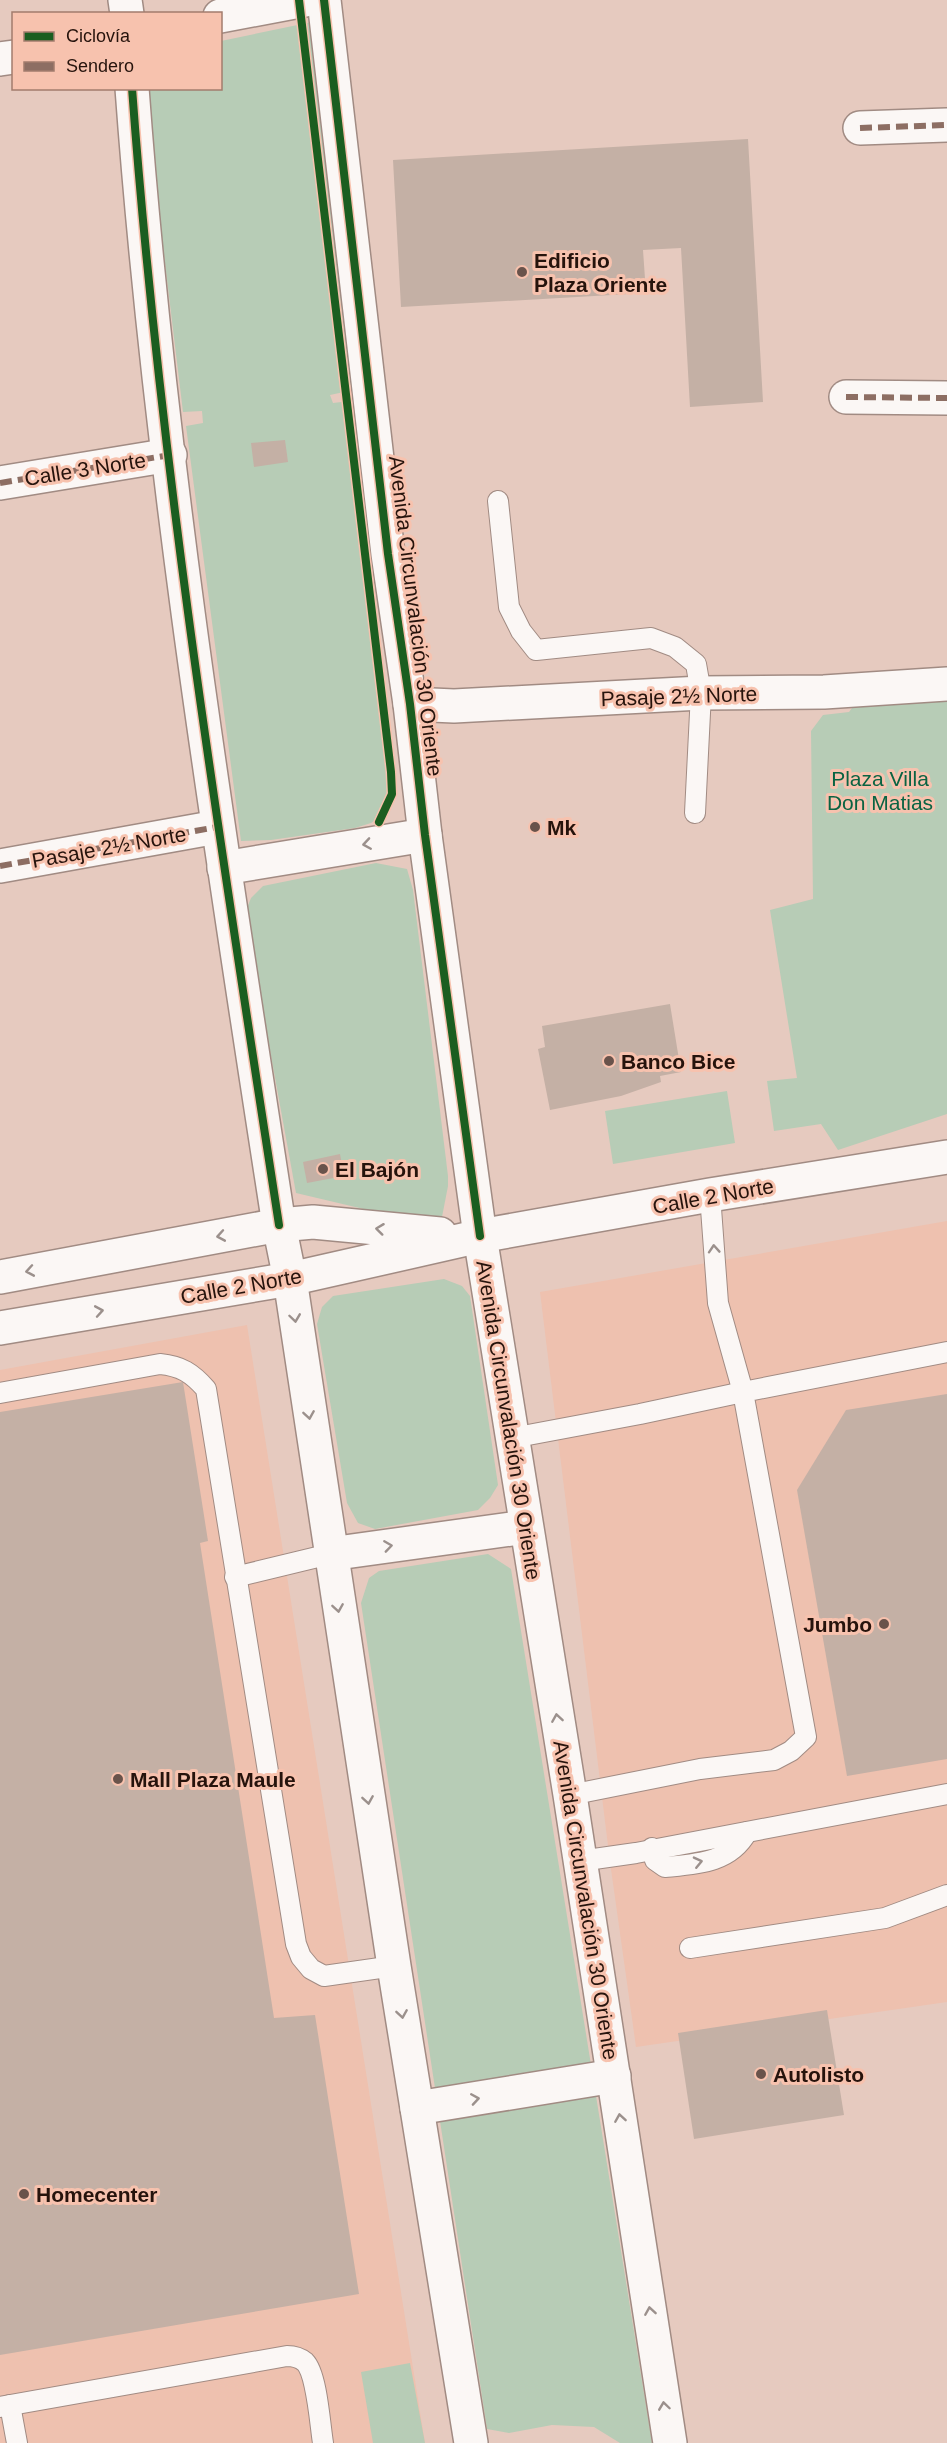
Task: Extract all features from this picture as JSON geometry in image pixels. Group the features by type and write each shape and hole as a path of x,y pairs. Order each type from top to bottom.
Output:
{"main road":[{"path":"222,16 305,0"},
{"name":"Avenida Circunvalación 30 Oriente","path":"324,0 388,554 480,1236 570,1795 670,2443"},
{"path":"132,90 150,296 217,827 279,1226 290,1279 394,1966 471,2443"},
{"path":"860,128 947,125"},
{"path":"846,397 947,398"},
{"name":"Calle 3 Norte","path":"0,483 170,455"},
{"name":"Pasaje 2½ Norte","path":"410,704 454,706 701,693 824,692 947,684"},
{"name":"Pasaje 2½ Norte","path":"0,866 217,827"},
{"path":"224,868 425,835"},
{"name":"Calle 2 Norte","path":"0,1328 290,1279 480,1236 710,1195 947,1157"},
{"name":"Calle 2 Norte","path":"0,1277 279,1226 314,1222 412,1233 480,1236"},
{"path":"330,1554 526,1527"},
{"path":"417,2108 614,2076"}],"lane":[{"path":"498,501 509,606 520,631 537,650 651,638 675,647 696,664 701,693 695,813"},
{"path":"570,1795 700,1769 774,1760 791,1751 806,1737 743,1392 718,1303 710,1195"},
{"path":"512,1438 947,1352"},
{"path":"0,1393 160,1364 177,1366 194,1376 206,1389 296,1944 301,1957 311,1969 324,1976 394,1966"},
{"path":"235,1576 330,1554"},
{"path":"580,1861 652,1848 655,1860 664,1867 691,1864 726,1856 740,1845 747,1832 947,1794"},
{"path":"690,1948 885,1918 947,1895"},
{"path":"17,2443 5,2406 287,2356 296,2356 307,2364 313,2379 323,2443"}],"shaded area":[{"path":"947,1221 947,2002 636,2047 610,1862 540,1292"},
{"name":"Mall Plaza Maule","path":"247,1325 425,2443 0,2443 0,1370"}],"green space":[{"path":"312,22 357,384 343,386 344,392 330,395 333,403 350,401 395,798 386,813 371,823 355,828 271,840 241,841 186,426 203,423 202,411 183,412 144,90 222,90 222,41"},
{"name":"Plaza Villa Don Matias","path":"947,699 947,1114 838,1150 821,1124 774,1131 767,1081 797,1078 770,910 813,899 811,731 823,715 849,712 858,700"},
{"path":"376,863 407,869 413,890 448,1176 442,1217 389,1215 296,1193 245,913 251,898 263,886"},
{"path":"727,1091 735,1143 613,1164 605,1111"},
{"path":"444,1279 462,1286 470,1296 498,1485 490,1498 478,1510 375,1529 358,1523 347,1503 317,1324 322,1307 333,1296"},
{"path":"488,1554 511,1569 652,2443 620,2443 594,2427 552,2425 509,2433 487,2429 361,1603 369,1578 379,1571"},
{"path":"410,2363 425,2443 373,2443 361,2372"}],"building":[{"name":"Edificio Plaza Oriente","path":"748,139 763,402 690,407 681,248 643,250 646,293 401,307 393,160"},
{"path":"285,440 288,462 254,467 251,443"},
{"name":"Banco Bice","path":"670,1004 681,1072 660,1076 661,1082 621,1096 550,1110 538,1049 545,1047 542,1026"},
{"name":"El Bajón","path":"340,1154 344,1176 307,1183 303,1162"},
{"name":"Mall Plaza Maule","path":"183,1382 208,1541 200,1543 274,2018 315,2015 359,2294 0,2355 0,1412"},
{"name":"Jumbo","path":"947,1394 947,1759 847,1776 797,1490 846,1410"},
{"name":"Autolisto","path":"827,2010 844,2115 694,2139 678,2033"}],"marked path":[{"path":"860,128 947,125"},
{"path":"846,397 947,398"},
{"path":"0,483 170,455"},
{"path":"0,866 217,827"}],"cycle path":[{"path":"299,0 391,772 392,794 379,822"},
{"path":"324,0 388,554 480,1236"},
{"path":"132,90 159,374 194,658 279,1225"}],"place":[{"name":"Edificio Plaza Oriente","path":"522,272"},
{"name":"Mk","path":"535,827"},
{"name":"Banco Bice","path":"609,1061"},
{"name":"El Bajón","path":"323,1169"},
{"name":"Jumbo","path":"884,1624"},
{"name":"Mall Plaza Maule","path":"118,1779"},
{"name":"Autolisto","path":"761,2074"},
{"name":"Homecenter","path":"24,2194"}]}
